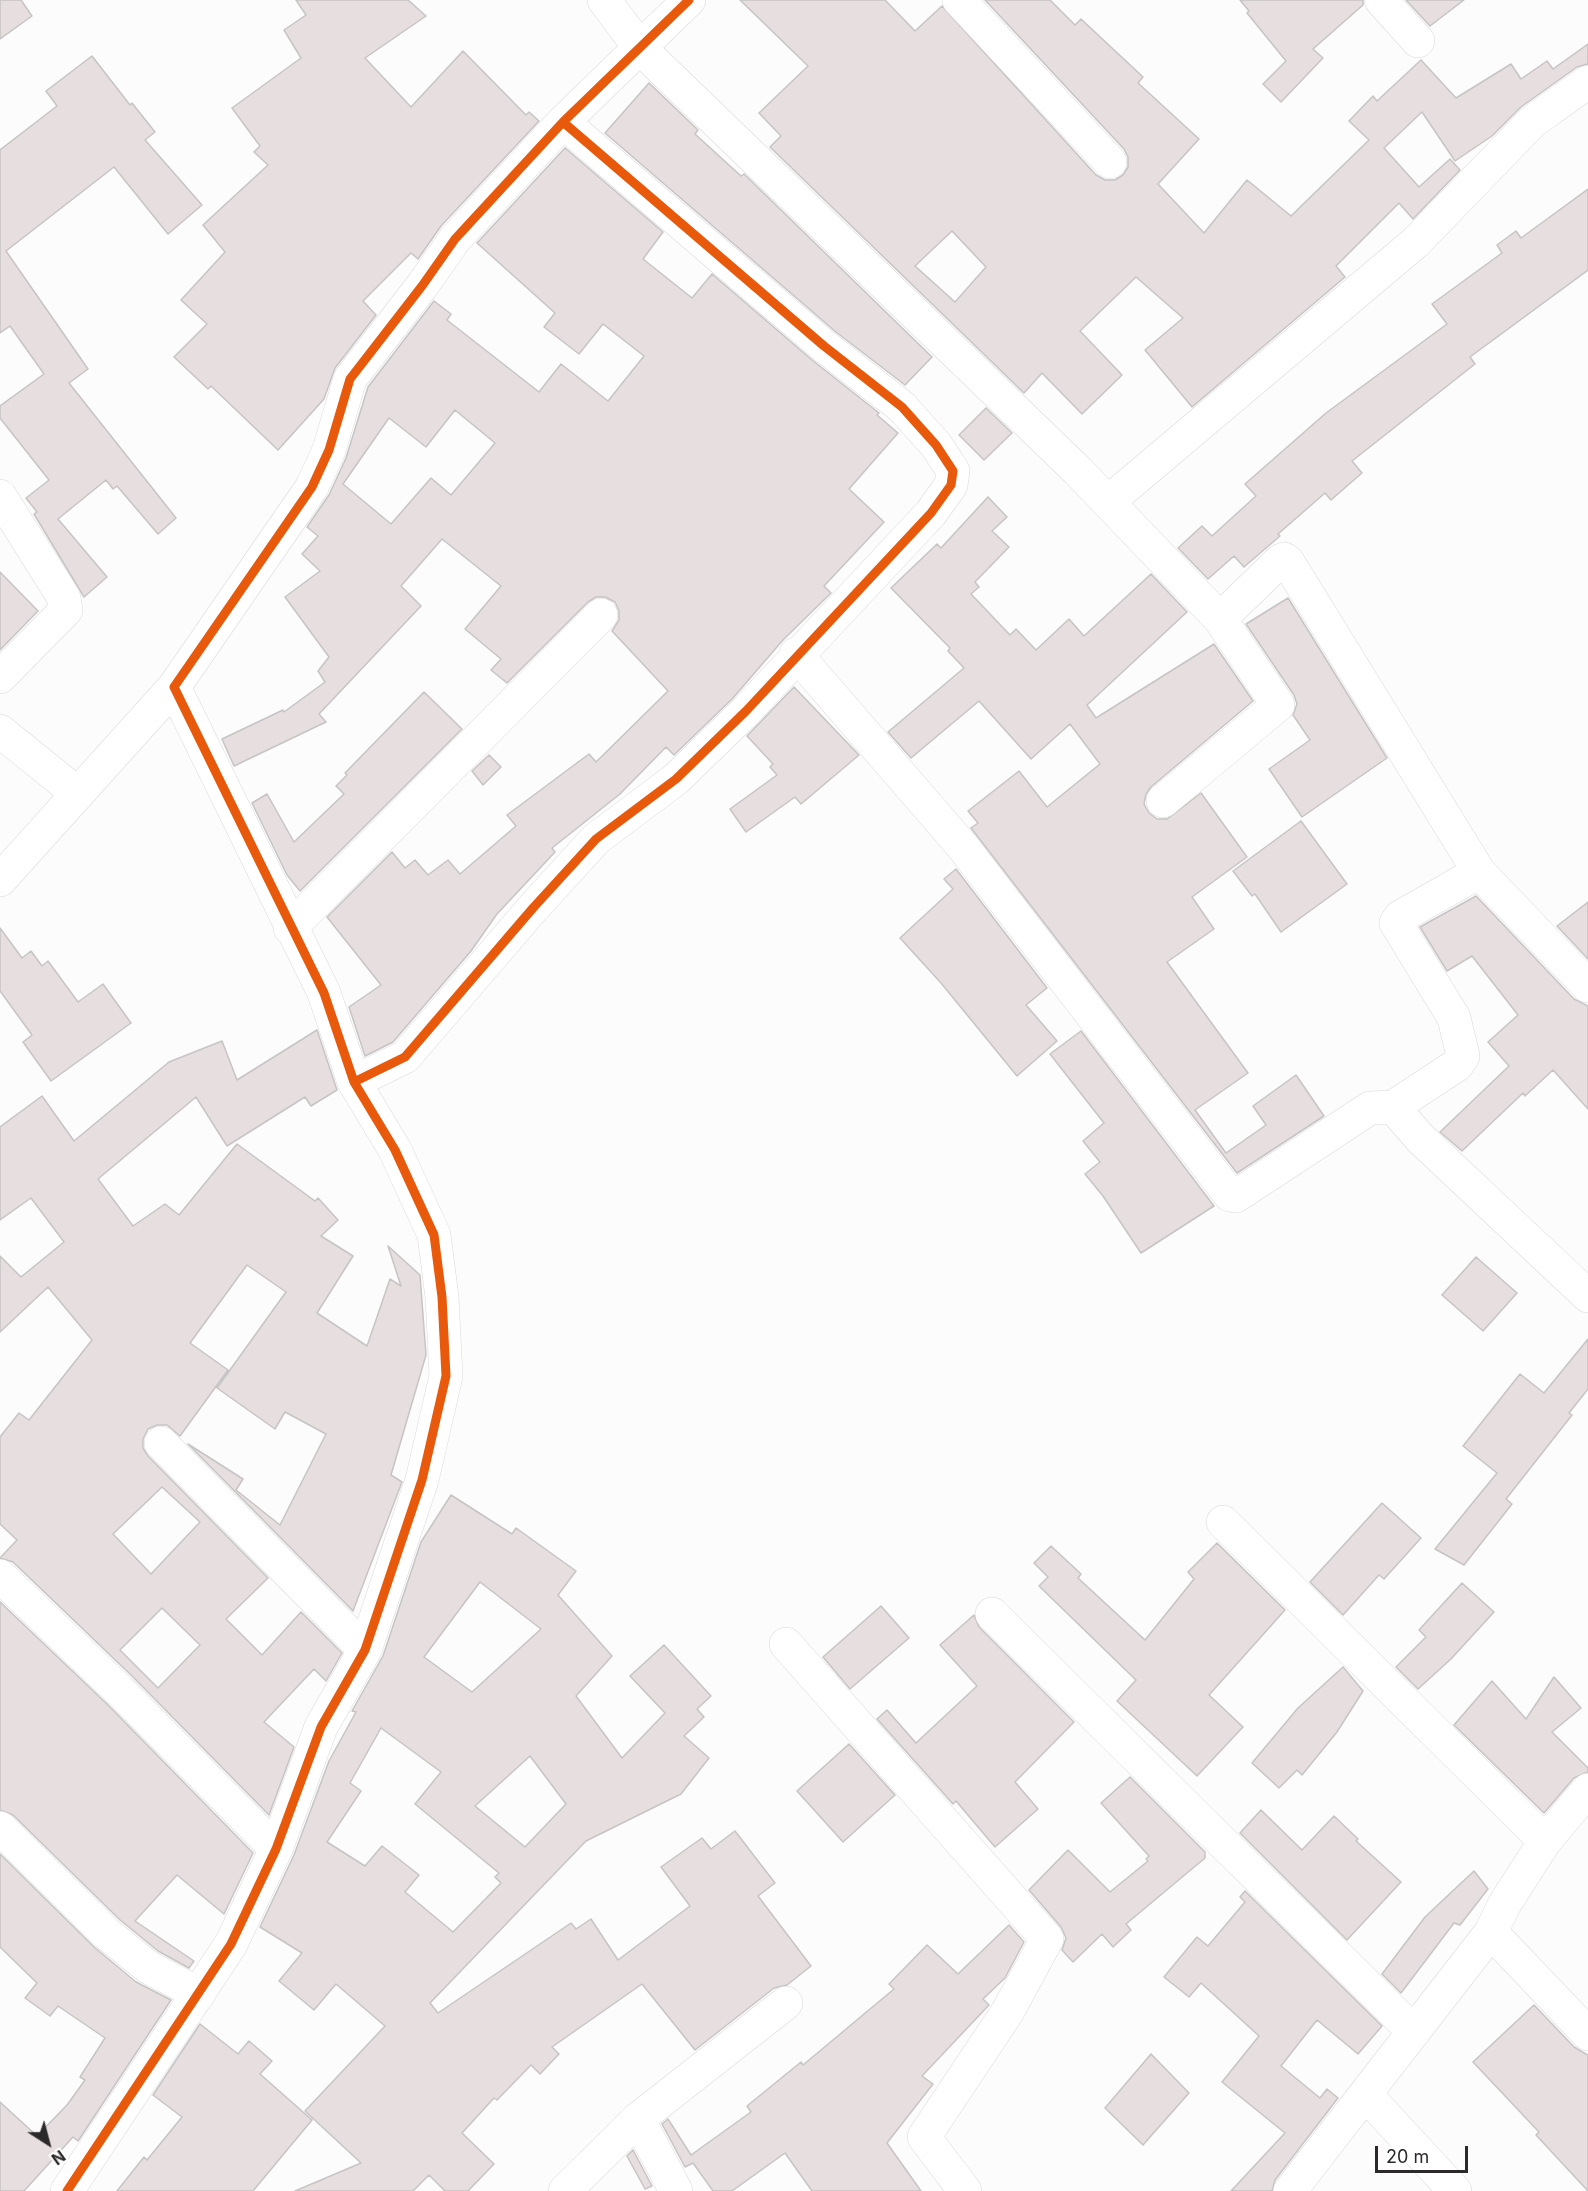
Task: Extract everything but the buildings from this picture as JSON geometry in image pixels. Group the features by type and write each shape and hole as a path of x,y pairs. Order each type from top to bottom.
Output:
{"street":[{"path":"604,0 640,48 1108,502 1220,619 1278,705 1163,801"},
{"path":"0,880 174,687 312,487 329,450 350,379 455,239 563,122 689,0"},
{"path":"959,0 1110,162"},
{"path":"1381,0 1418,41"},
{"path":"1108,502 1416,242 1532,122 1588,82"},
{"path":"354,1082 405,1057 533,908 596,839 676,779 746,711 796,654 931,513 951,486 953,471 936,445 902,407 824,346 563,122"},
{"path":"0,496 64,598 66,610 0,678"},
{"path":"1220,619 1280,561 1288,562 1479,872 1588,986"},
{"path":"290,928 601,615"},
{"path":"796,654 963,847 1230,1195 1236,1196 1370,1108 1393,1107 1456,1065 1463,1056 1454,1018 1396,923 1400,917 1479,872"},
{"path":"67,2191 200,1994 231,1944 276,1850 321,1727 365,1650 422,1480 446,1376 442,1297 434,1235 395,1150 354,1082 324,993 290,928 174,687"},
{"path":"0,731 78,794"},
{"path":"1393,1107 1421,1139 1588,1296"},
{"path":"161,1443 365,1650"},
{"path":"1223,1522 1545,1841"},
{"path":"0,1576 120,1691 276,1850"},
{"path":"992,1614 1414,2032"},
{"path":"786,1644 1047,1939 1008,2011 924,2137 965,2191"},
{"path":"1290,2191 1491,1932 1504,1905 1545,1841 1588,1790"},
{"path":"0,1828 106,1933 148,1967 200,1994"},
{"path":"1491,1932 1588,2034"},
{"path":"565,2191 638,2119 786,2003"},
{"path":"1366,2095 1455,2191"},
{"path":"638,2119 676,2191"}],"cycle path":[{"path":"67,2191 231,1944 276,1849 321,1727 365,1650 422,1480 446,1376 442,1297 434,1235 395,1150 354,1082 324,993 174,687 312,487 329,450 350,379 455,239 563,122 689,0"},
{"path":"354,1082 405,1057 533,908 596,839 676,779 746,711 931,513 951,485 953,471 936,445 902,407 824,346 563,122"}]}
